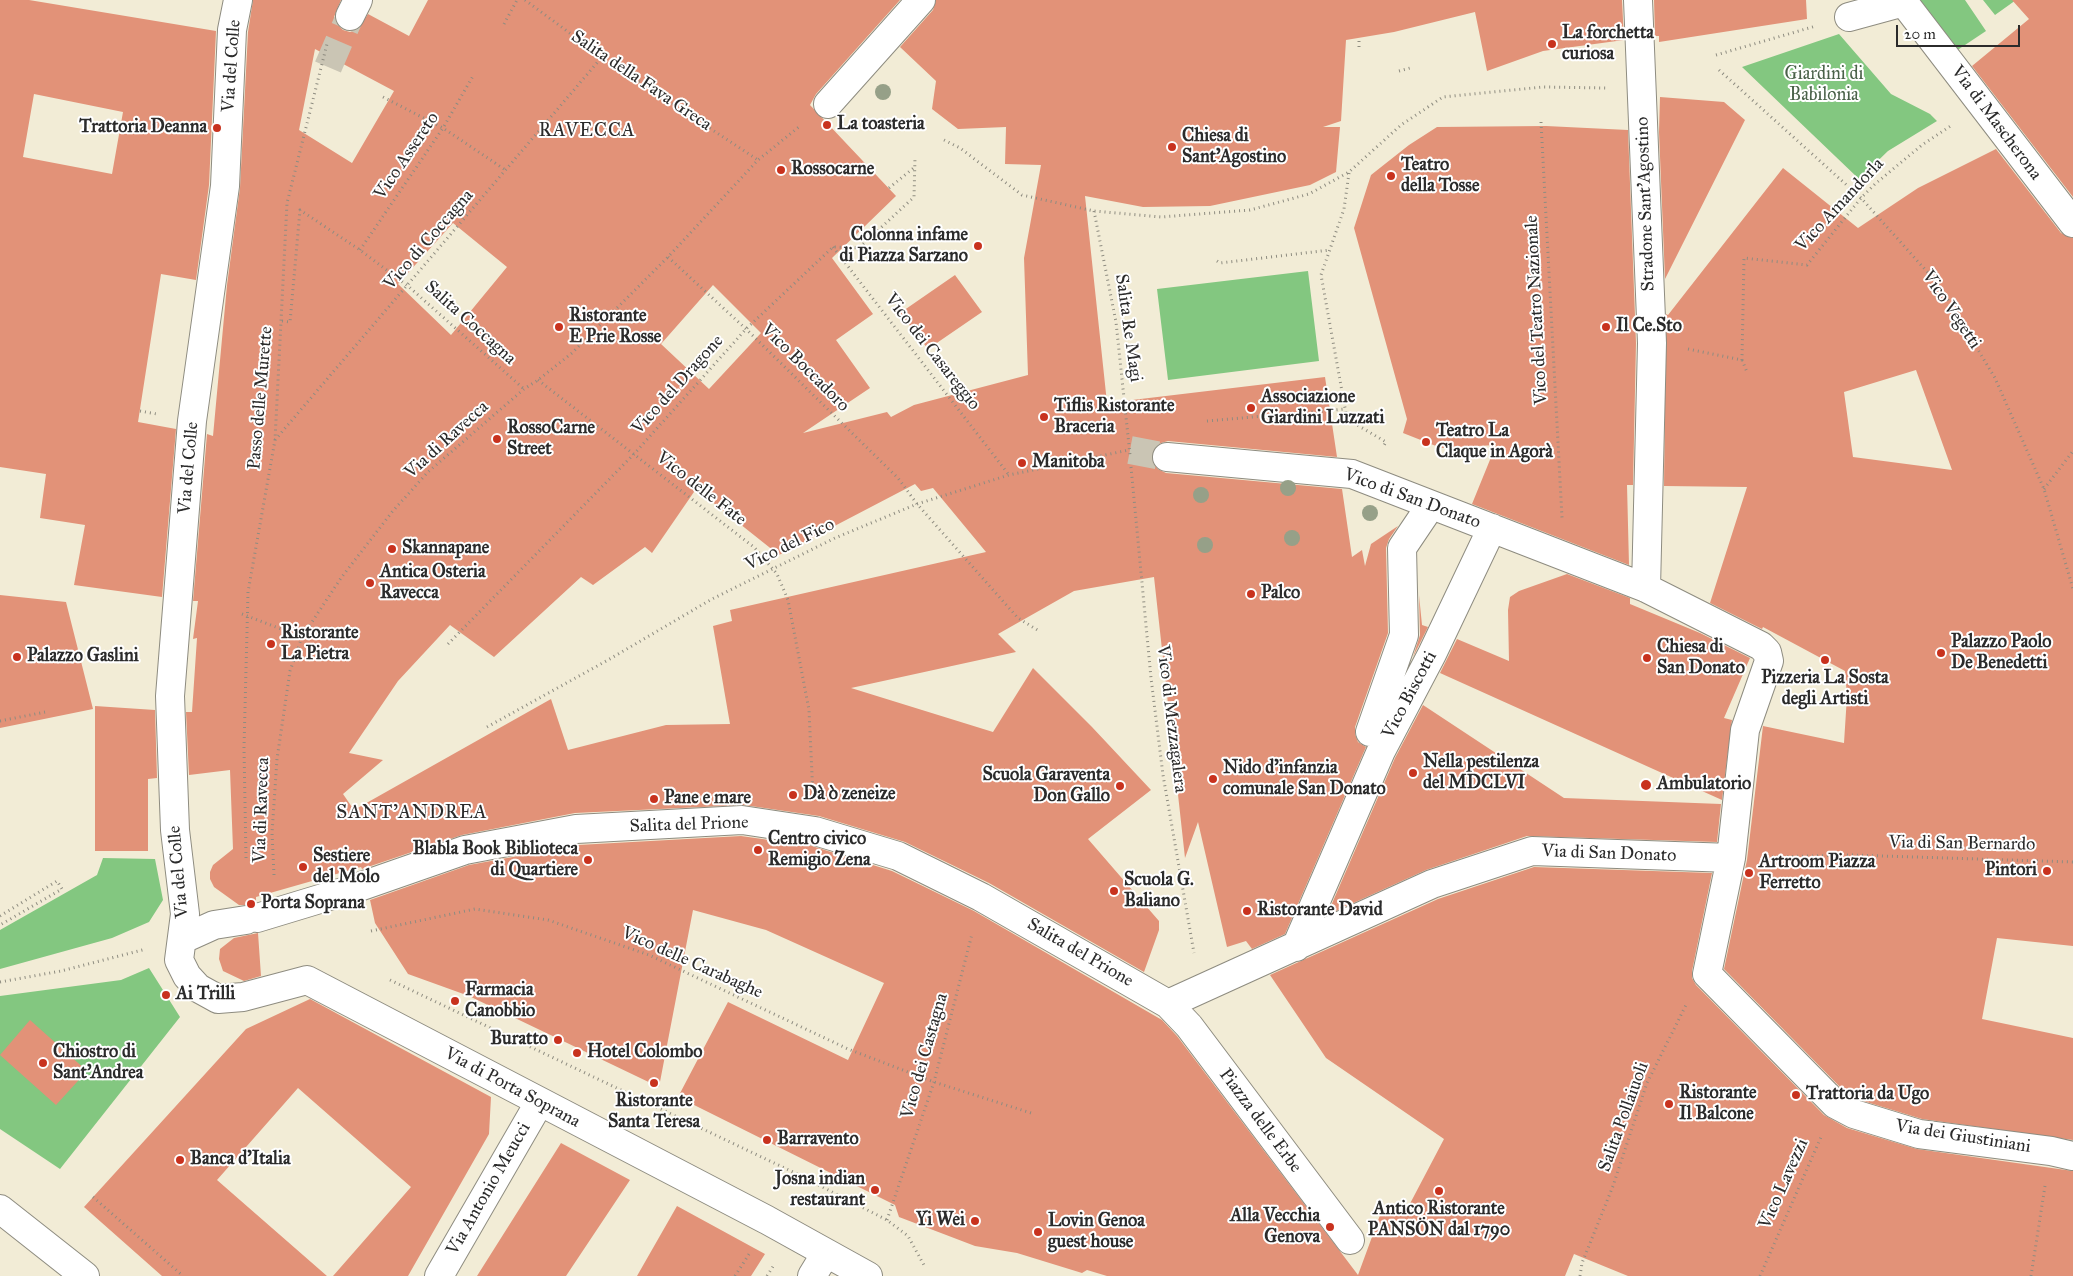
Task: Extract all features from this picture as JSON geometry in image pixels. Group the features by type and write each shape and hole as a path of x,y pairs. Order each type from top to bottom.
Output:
{"street":[{"name":"Via del Colle","path":"183,938 185,914 175,830 170,696 192,421 225,186 232,30 238,0"},
{"path":"828,104 921,0"},
{"name":"Stradone Sant'Agostino","path":"1638,0 1648,77 1652,343 1646,588"},
{"path":"1849,17 1903,1"},
{"name":"Via di Mascherona","path":"1903,1 2073,223"},
{"name":"Vico di San Donato","path":"1167,457 1352,474 1646,588"},
{"path":"1370,732 1404,635 1402,548 1431,505"},
{"name":"Vico Biscotti","path":"1296,946 1381,751 1432,654 1492,528"},
{"path":"1646,588 1752,640 1767,652 1769,661 1745,730 1715,983"},
{"name":"Salita del Prione","path":"183,938 214,925 252,919 356,888 465,850 576,830 742,820 815,831 898,856 982,897 1168,1004"},
{"name":"Via di San Donato","path":"1168,1004 1432,884 1532,852 1731,858"},
{"name":"Via di Porta Soprana","path":"183,938 179,960 187,976 198,988 218,999 242,997 307,980 539,1103 767,1220 819,1265 868,1276"},
{"name":"Via dei Giustiniani","path":"1715,983 1835,1104 1867,1118 1919,1134 2062,1154"},
{"name":"Piazza delle Erbe","path":"1168,1004 1189,1026 1350,1240"},
{"name":"Via Antonio Meucci","path":"439,1276 539,1103"},
{"path":"0,1209 85,1276"}],"path":[{"path":"504,24 517,0"},
{"name":"Salita della Fava Greca","path":"525,0 602,57 758,160"},
{"path":"1716,55 1849,17"},
{"path":"1359,38 1359,47"},
{"name":"Passo delle Murette","path":"246,858 244,748 248,592 275,440 288,203 328,42"},
{"name":"Vico di Coccagna","path":"275,440 507,172 602,57"},
{"path":"1399,71 1410,68"},
{"name":"Vico Vegetti","path":"1719,70 1861,198 1939,285 1994,378 2044,489 2073,588"},
{"name":"Vico Assereto","path":"360,250 443,128 473,76"},
{"path":"944,140 960,148 1022,195 1094,211 1161,217 1250,210 1309,194 1349,172 1402,125 1443,97 1648,77"},
{"path":"383,97 443,128 507,172"},
{"name":"Via di Ravecca","path":"275,880 272,833 277,759 290,671 302,637 341,578 392,512 428,472 524,389 572,353 668,257 758,160 828,104"},
{"name":"Vico Amandorla","path":"1742,360 1744,258 1807,265 1861,198 1886,174 1922,145 1981,105"},
{"name":"Vico del Teatro Nazionale","path":"1541,122 1564,556"},
{"path":"833,247 859,248 914,197 915,158"},
{"path":"888,188 916,165"},
{"path":"1347,419 1321,275 1344,209 1349,172"},
{"name":"Salita Coccagna","path":"282,321 290,322 300,210 360,250 408,286 524,389"},
{"name":"Salita Re Magi","path":"1094,211 1116,322 1130,450"},
{"path":"891,218 894,222"},
{"name":"Vico del Dragone","path":"448,644 634,454 746,329 833,247"},
{"name":"Vico dei Casareggio","path":"833,247 1009,474"},
{"path":"1217,261 1220,263 1330,250"},
{"name":"Vico Boccadoro","path":"668,257 746,329 898,478 917,504 1018,618 1039,631"},
{"path":"1652,343 1742,360 1748,372"},
{"name":"Vico delle Fate","path":"538,380 755,548 772,568 788,600 809,710 815,831"},
{"path":"1207,421 1345,409"},
{"name":"Vico del Fico","path":"487,726 608,660 712,599 772,568 917,504 1009,474 1130,450"},
{"name":"Vico di Mezzagalera","path":"1130,450 1146,632 1163,775 1200,989"},
{"path":"2044,489 2073,451"},
{"path":"242,614 302,637"},
{"path":"0,721 45,712"},
{"name":"Via di San Bernardo","path":"1731,858 1852,855 2073,862"},
{"path":"0,916 57,881 62,889 0,925"},
{"name":"Vico dei Castagna","path":"887,1220 934,1082 982,897"},
{"name":"Vico delle Carabaghe","path":"371,931 475,908 548,920 649,955 848,1049 934,1082 1031,1113"},
{"path":"0,982 61,971 183,938"},
{"path":"389,980 793,1172 887,1220 908,1236 925,1267"},
{"name":"Salita Pollaiuoli","path":"1580,1276 1582,1263 1613,1186 1647,1083 1688,1000 1715,983"},
{"name":"Vico Lavezzi","path":"1760,1276 1835,1104"},
{"path":"2031,1276 2062,1154"},
{"path":"93,1197 183,1276"},
{"path":"735,1276 753,1248"}],"green space":[{"path":"1918,0 1965,0 1986,31 1956,51"},
{"path":"1983,0 2016,0 1995,15"},
{"name":"Giardini di Babilonia","path":"1839,34 1891,94 1930,114 1937,121 1888,151 1859,179 1742,67"},
{"path":"1308,271 1319,361 1168,380 1157,289"},
{"path":"103,858 155,859 163,900 149,922 112,938 0,969 0,930 97,875"},
{"path":"149,968 180,1017 60,1169 0,1129 0,996 121,980"}],"building":[{"path":"0,0 29,0 216,31 209,185 196,280 161,274 138,422 176,429 162,597 74,585 85,525 40,518 46,474 0,467","holes":["34,94 123,112 112,174 23,157"]},
{"path":"253,0 341,0 334,17 337,24 343,30 350,32 358,29 368,14 409,36 428,0 900,0 816,94 810,105 896,196 832,258 873,314 836,340 870,388 803,433 887,412 891,417 914,405 1028,375 1024,258 1041,165 1005,164 1006,127 958,129 932,109 936,81 900,47 933,10 936,0 1622,0 1624,40 1543,51 1487,71 1475,12 1394,32 1346,40 1341,121 1323,127 1340,127 1336,172 1310,185 1210,206 1143,207 1085,196 1107,403 1325,377 1337,457 1168,441 1161,443 1155,448 1152,455 1153,463 1158,469 1166,473 1342,489 1352,557 1362,550 1365,566 1371,544 1398,526 1389,539 1386,548 1388,633 1355,727 1358,742 1366,747 1285,934 1252,949 1246,941 1227,947 1198,822 1185,858 1154,577 1074,591 998,634 1016,652 851,688 993,732 1033,668 1151,790 1088,839 1159,921 1159,930 1144,972 989,883 905,842 819,816 744,805 575,813 462,835 362,869 361,867 256,897 256,902 249,905 239,905 214,887 210,879 213,865 233,849 230,770 189,775 186,712 192,712 197,638 193,639 198,601 193,601 207,434 213,436 227,285 240,188 248,32","holes":["315,49 394,91 352,163 299,130","453,223 507,267 451,335 398,284","713,285 761,333 709,389 661,344","915,484 921,491 933,488 986,552 730,610 732,621 713,626 730,724 666,725 568,750 551,699 354,810 343,794 383,760 349,753 398,681 450,625 494,657 581,577 593,585 645,547 652,553 696,489 779,555"]},
{"path":"1654,0 1806,0 1807,19 1659,42 1659,36 1655,36"},
{"path":"2012,0 2073,0 2073,197 1972,66 2029,19"},
{"path":"1660,97 1724,102 1745,120 1665,279 1659,132"},
{"path":"1546,126 1628,130 1636,343 1633,485 1627,485 1629,565 1472,504 1496,445 1441,448 1403,433 1407,419 1354,228 1371,175 1409,145 1437,127"},
{"path":"1996,149 2061,233 2073,238 2073,946 1997,938 1982,1019 2073,1038 2073,1140 1922,1119 1860,1100 1844,1091 1724,969 1747,860 1763,726 1844,743 1847,696 1845,671 1763,627 1762,629 1710,603 1747,487 1664,486 1666,314 1668,315 1783,168 1858,228 1918,188","holes":["1916,370 1952,470 1853,457 1844,392"]},
{"path":"955,275 982,312 928,349 900,313"},
{"path":"1567,574 1630,598 1630,604 1700,633 1750,658 1724,718 1732,720 1722,800 1440,673 1457,639 1509,661 1508,610 1510,597 1519,591"},
{"path":"0,595 66,602 93,709 0,728"},
{"path":"1419,595 1422,625 1428,627 1413,657 1420,635"},
{"path":"1423,705 1564,798 1721,804 1717,842 1527,836 1426,870 1327,915 1395,758"},
{"path":"95,706 155,710 157,778 148,779 148,851 95,851"},
{"path":"741,836 812,846 892,871 974,911 1162,1020 1177,1036 1358,1275 1383,1207 1404,1215 1444,1139 1326,1058 1270,975 1438,899 1534,867 1712,873 1692,971 1692,978 1696,985 1824,1115 1847,1128 1917,1149 2073,1171 2073,1276 1628,1276 1574,1254 1565,1276 1107,1276 1087,1270 1082,1273 1017,1253 975,1246 899,1217 895,1205 678,1097 728,1002 848,1060 884,983 766,930 693,910 659,1087 469,996 408,974 375,923 370,900 469,865 578,845"},
{"path":"258,933 261,976 244,981 223,971 219,959 220,949 234,938"},
{"name":"Banca d'Italia","path":"310,999 491,1097 489,1134 408,1276 333,1276 411,1187 298,1088 217,1180 327,1276 162,1276 84,1207 246,1029"},
{"name":"Chiostro di Sant'Andrea","path":"30,1020 87,1071 56,1105 0,1055"},
{"path":"561,1143 630,1180 566,1276 477,1276"},
{"path":"677,1206 765,1254 751,1276 637,1276"}],"tunnel":[{"path":"328,67 350,16"},
{"path":"1130,450 1167,457"}],"place":[{"name":"La forchetta curiosa","path":"1552,44"},
{"name":"La toasteria","path":"827,125"},
{"name":"Trattoria Deanna","path":"217,128"},
{"name":"Chiesa di Sant'Agostino","path":"1172,147"},
{"name":"Rossocarne","path":"781,170"},
{"name":"Teatro della Tosse","path":"1391,176"},
{"name":"Colonna infame di Piazza Sarzano","path":"978,246"},
{"name":"Ristorante E Prie Rosse","path":"559,327"},
{"name":"Il Ce.Sto","path":"1606,327"},
{"name":"Associazione Giardini Luzzati","path":"1251,408"},
{"name":"Tiflis Ristorante Braceria","path":"1044,417"},
{"name":"RossoCarne Street","path":"497,439"},
{"name":"Teatro La Claque in Agorà","path":"1426,442"},
{"name":"Manitoba","path":"1022,463"},
{"name":"Skannapane","path":"392,549"},
{"name":"Antica Osteria Ravecca","path":"370,583"},
{"name":"Palco","path":"1251,594"},
{"name":"Ristorante La Pietra","path":"271,644"},
{"name":"Palazzo Paolo De Benedetti","path":"1941,653"},
{"name":"Palazzo Gaslini","path":"17,657"},
{"name":"Chiesa di San Donato","path":"1647,658"},
{"name":"Pizzeria La Sosta degli Artisti","path":"1825,660"},
{"name":"Nella pestilenza del MDCLVI","path":"1413,773"},
{"name":"Nido d'infanzia comunale San Donato","path":"1213,779"},
{"name":"Ambulatorio","path":"1646,785"},
{"name":"Scuola Garaventa Don Gallo","path":"1120,786"},
{"name":"Dà ò zeneize","path":"793,795"},
{"name":"Pane e mare","path":"654,799"},
{"name":"Centro civico Remigio Zena","path":"758,850"},
{"name":"Blabla Book Biblioteca di Quartiere","path":"588,860"},
{"name":"Sestiere del Molo","path":"303,867"},
{"name":"Pintori","path":"2047,871"},
{"name":"Artroom Piazza Ferretto","path":"1749,873"},
{"name":"Scuola G. Baliano","path":"1114,891"},
{"name":"Porta Soprana","path":"251,904"},
{"name":"Ristorante David","path":"1247,911"},
{"name":"Ai Trilli","path":"166,995"},
{"name":"Farmacia Canobbio","path":"455,1001"},
{"name":"Buratto","path":"558,1040"},
{"name":"Hotel Colombo","path":"577,1053"},
{"name":"Chiostro di Sant'Andrea","path":"43,1063"},
{"name":"Ristorante Santa Teresa","path":"654,1083"},
{"name":"Trattoria da Ugo","path":"1796,1095"},
{"name":"Ristorante Il Balcone","path":"1669,1104"},
{"name":"Barravento","path":"767,1140"},
{"name":"Banca d'Italia","path":"180,1160"},
{"name":"Josna indian restaurant","path":"875,1190"},
{"name":"Antico Ristorante PANSÖN dal 1790","path":"1439,1191"},
{"name":"Yi Wei","path":"975,1221"},
{"name":"Alla Vecchia Genova","path":"1330,1227"},
{"name":"Lovin Genoa guest house","path":"1038,1232"}],"district":[{"name":"RAVECCA","path":"587,131"},
{"name":"SANT'ANDREA","path":"412,813"}]}
